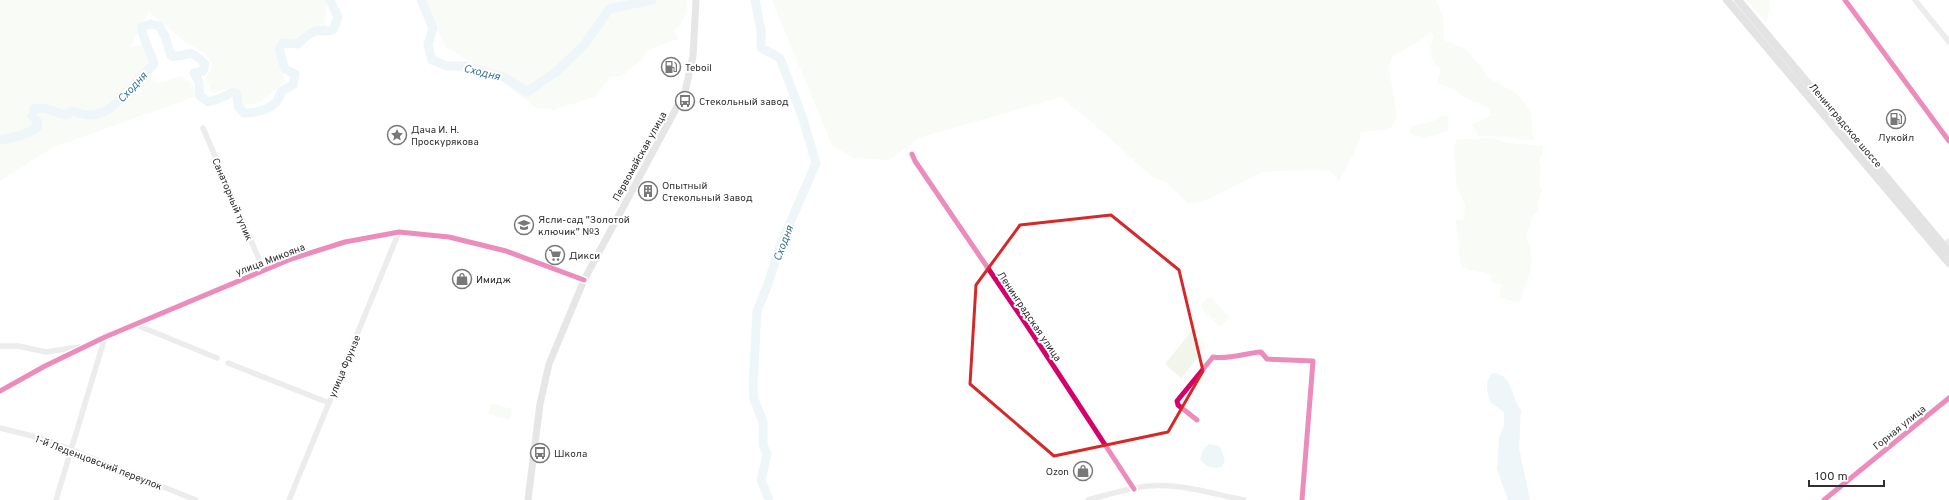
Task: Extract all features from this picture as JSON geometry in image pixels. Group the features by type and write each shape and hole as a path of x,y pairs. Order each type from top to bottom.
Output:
{"highway":[{"name":"Ленинградское шоссе","path":"1727,0 1949,263"},
{"name":"Ленинградское шоссе","path":"1738,0 1947,246"}],"main road":[{"name":"Первомайская улица","path":"528,500 544,382 549,364 584,280 685,92 691,72 696,0"}],"street":[{"path":"692,0 695,15"},
{"path":"1845,0 1949,141"},
{"path":"1916,0 1949,42"},
{"name":"Санаторный тупик","path":"203,128 264,270"},
{"name":"Ленинградская улица","path":"912,154 915,161 1026,324 1134,489"},
{"name":"улица Микояна","path":"0,391 84,346 134,324 291,259 344,242 399,232 449,237 506,251 584,280"},
{"name":"улица Фрунзе","path":"289,500 399,232"},
{"path":"134,324 217,358"},
{"path":"56,500 105,337"},
{"path":"0,346 18,346 46,352 84,346"},
{"path":"1197,420 1178,404 1177,401 1213,357 1244,355 1250,352 1261,352 1267,359 1313,361 1302,500"},
{"path":"228,363 329,402"},
{"name":"Горная улица","path":"1824,500 1949,398"},
{"name":"1-й Леденцовский переулок","path":"0,428 44,439 196,500"},
{"path":"1088,500 1147,486 1169,486 1244,500"}],"highlighted area":[{"path":"1111,215 1179,270 1203,371 1168,432 1054,456 970,384 976,285 1020,225"}],"shaded area":[{"path":"0,0 327,0 325,27 286,41 277,50 285,82 257,104 242,105 236,87 213,93 205,80 213,65 205,54 184,41 149,12 130,47 142,45 152,67 152,80 159,83 181,76 191,83 197,96 54,147 0,181"},
{"path":"422,0 686,0 687,9 683,20 675,30 678,39 648,50 642,59 622,76 609,78 595,97 552,110 536,108 496,77 446,47"},
{"path":"772,0 1436,0 1443,16 1444,40 1465,49 1483,69 1488,78 1516,93 1531,113 1533,140 1478,136 1472,124 1492,115 1488,108 1462,96 1454,89 1437,83 1441,69 1432,58 1431,46 1434,36 1430,32 1427,36 1392,57 1389,68 1397,117 1390,129 1361,132 1360,140 1339,181 1330,171 1316,169 1262,172 1206,200 1189,204 1166,182 1152,177 1104,133 1061,97 921,137 889,160 853,158 832,145"},
{"path":"1747,0 1770,0 1767,22 1766,22"},
{"path":"1440,116 1448,116 1448,131 1434,136 1424,137 1410,133 1412,126 1434,121"},
{"path":"1494,138 1507,143 1543,146 1543,153 1539,160 1541,167 1539,182 1542,190 1537,203 1539,210 1533,215 1526,237 1530,246 1530,270 1519,303 1499,298 1501,284 1491,282 1492,275 1461,267 1456,220 1464,220 1465,205 1456,184 1454,146 1457,139"},
{"path":"1207,298 1211,298 1228,315 1228,319 1222,326 1218,325 1201,308 1201,305"},
{"path":"1191,332 1208,346 1181,378 1165,364"},
{"path":"1493,373 1505,378 1509,383 1515,400 1521,410 1519,448 1530,500 1508,500 1497,469 1499,437 1504,426 1504,412 1490,402 1487,391 1487,383"},
{"path":"491,403 512,409 510,420 488,414"},
{"path":"1209,444 1220,446 1225,461 1222,467 1210,467 1200,459 1203,450"}],"waterway":[{"name":"Сходня","path":"0,140 25,134 38,126 37,121 32,116 34,109 46,109 65,115 73,111 94,115 110,108 118,102 154,64 142,32 142,27 151,24 159,26 165,36 171,56 191,54 199,58 205,64 203,71 194,73 199,82 200,96 208,102 233,92 237,94 238,106 244,113 262,111 276,102 281,91 293,85 295,74 285,69 279,49 283,43 298,44 313,32 333,30 338,17 330,0"},
{"name":"Сходня","path":"421,0 433,28 428,45 432,60 447,66 466,66 506,78 527,92 556,72 585,44 609,9 652,0"},
{"name":"Сходня","path":"755,0 761,30 761,48 780,58 802,116 816,163 780,246 768,284 757,311 753,385 754,399 763,422 763,445 767,454 761,480 769,500"}],"cycle path":[{"path":"1845,0 1949,141"},
{"path":"912,154 915,161 1026,324 1134,489"},
{"path":"0,391 45,366 105,337 291,259 345,242 399,232 449,237 506,251 584,280"},
{"path":"1197,420 1178,405 1177,401 1213,357 1225,358 1261,352 1267,359 1313,361 1302,500"},
{"path":"1824,500 1949,398"}],"place":[{"name":"Teboil","path":"671,67"},
{"name":"Стекольный завод","path":"685,101"},
{"name":"Лукойл","path":"1896,119"},
{"name":"Дача И. Н. Проскурякова","path":"397,135"},
{"name":"Опытный Стекольный Завод","path":"648,191"},
{"name":"Ясли-сад \"Золотой ключик\" №3","path":"524,225"},
{"name":"Дикси","path":"555,255"},
{"name":"Имидж","path":"462,279"},
{"name":"Школа","path":"540,453"},
{"name":"Ozon","path":"1083,471"}]}
